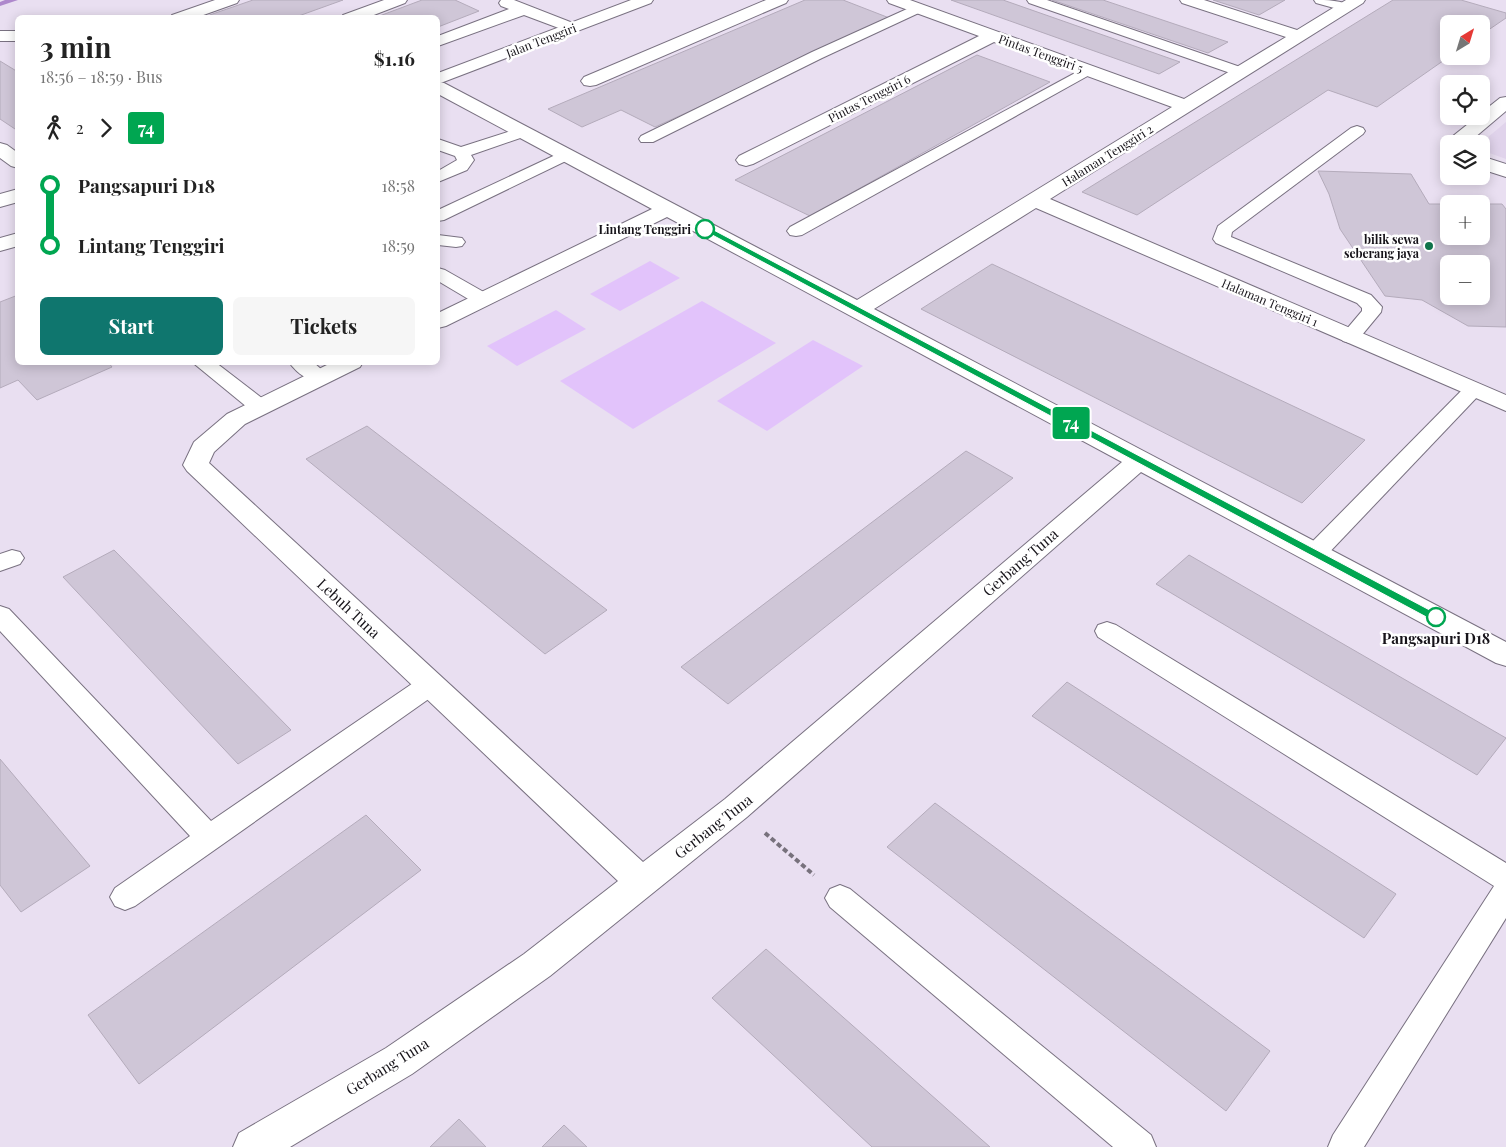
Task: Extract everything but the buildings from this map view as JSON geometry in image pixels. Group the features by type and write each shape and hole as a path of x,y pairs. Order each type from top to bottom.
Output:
{"street":[{"path":"187,15 231,0"},
{"path":"357,15 399,0"},
{"path":"501,0 572,28"},
{"name":"Jalan Tenggiri","path":"440,78 645,0"},
{"path":"590,81 780,0"},
{"name":"Pintas Tenggiri 5","path":"895,0 1186,106"},
{"path":"1188,0 1299,36"},
{"name":"Halaman Tenggiri 2","path":"858,310 1351,4"},
{"path":"440,40 524,10"},
{"path":"0,36 15,36"},
{"name":"Pintas Tenggiri 6","path":"746,160 993,36"},
{"path":"440,87 1506,655"},
{"path":"1466,135 1506,102"},
{"path":"0,149 15,160"},
{"path":"1490,165 1506,171"},
{"path":"0,201 15,196"},
{"name":"Halaman Tenggiri 1","path":"1035,200 1506,404"},
{"path":"440,320 668,209"},
{"path":"0,245 15,239"},
{"name":"Lebuh Tuna","path":"336,365 310,370 260,407 236,419 203,448 196,465 641,882"},
{"name":"Gerbang Tuna","path":"252,1147 399,1061 537,965 736,808 1140,460"}],"lane":[{"path":"1034,0 1241,72"},
{"path":"1321,0 1351,4"},
{"path":"647,139 817,55 918,8"},
{"path":"796,232 1088,70"},
{"path":"1350,337 1371,312 1372,307 1364,299 1222,239 1224,230 1357,131"},
{"path":"461,153 523,132"},
{"path":"440,145 461,153 466,160 461,166 440,176"},
{"path":"440,215 566,155"},
{"path":"440,240 456,242"},
{"path":"440,275 482,299"},
{"path":"206,365 260,407"},
{"path":"1315,553 1473,390"},
{"path":"0,615 209,838"},
{"path":"1107,631 1506,878"},
{"path":"125,896 431,684"},
{"path":"1345,1147 1506,892"},
{"path":"840,898 1139,1147"}],"path":[{"path":"736,808 840,898"}],"shaded area":[{"path":"1506,122 1506,159 1490,153 1490,136"},
{"path":"650,261 680,278 620,311 590,294"},
{"path":"702,301 776,343 633,429 560,381"},
{"path":"556,310 586,329 517,366 487,346"},
{"path":"813,340 863,366 767,431 717,401"}],"waterway":[{"path":"0,4 14,0"}],"bus line":[{"name":"74","path":"705,229 1436,617"}],"place":[{"name":"Lintang Tenggiri","path":"705,229"},
{"name":"bilik sewa seberang jaya","path":"1429,246"},
{"name":"Pangsapuri D18","path":"1436,617"}]}
